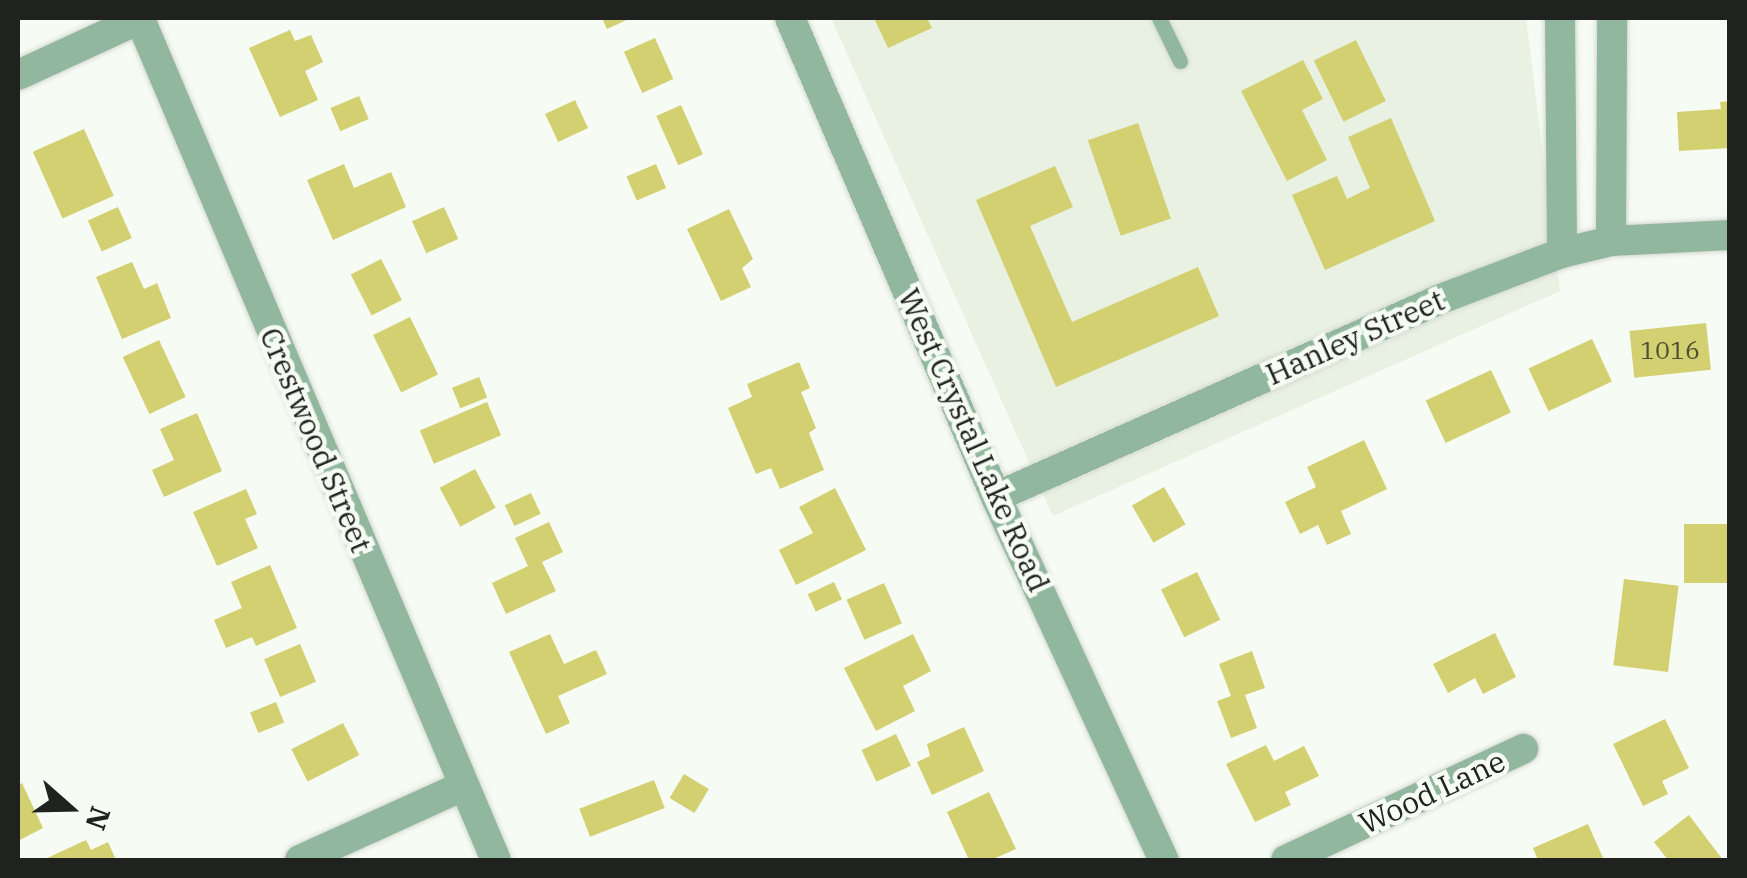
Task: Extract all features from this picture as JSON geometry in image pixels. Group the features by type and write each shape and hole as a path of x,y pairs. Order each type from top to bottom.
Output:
{"street":[{"path":"18,75 141,18"},
{"name":"Crestwood Street","path":"141,18 461,788 496,860"},
{"name":"West Crystal Lake Road","path":"790,18 996,497 1164,860"},
{"path":"1560,18 1562,253"},
{"path":"1611,241 1612,18"},
{"name":"Hanley Street","path":"996,497 1438,300 1562,253 1611,241 1730,235"},
{"name":"Wood Lane","path":"1286,860 1523,749"},
{"path":"300,860 461,788"}],"lane":[{"path":"1159,18 1180,61"}],"shaded area":[{"path":"831,18 1526,18 1560,291 1053,516"}],"building":[{"path":"602,18 631,18 607,29"},
{"path":"874,18 927,18 932,28 888,48"},
{"path":"290,30 295,41 311,35 323,62 305,71 318,100 280,117 249,48"},
{"path":"655,38 673,79 642,93 624,52"},
{"path":"1356,40 1386,101 1344,122 1314,61"},
{"path":"1303,60 1323,99 1302,110 1327,160 1287,181 1241,91"},
{"path":"359,96 369,119 340,131 330,108"},
{"path":"575,100 588,128 558,142 545,114"},
{"path":"1730,101 1730,148 1679,151 1677,112 1721,109 1720,102"},
{"path":"681,105 703,154 678,165 656,116"},
{"path":"1391,118 1435,221 1325,270 1292,195 1337,176 1347,199 1370,188 1348,137"},
{"path":"1138,123 1171,218 1121,236 1088,140"},
{"path":"84,129 114,196 63,218 33,152"},
{"path":"344,164 354,188 391,172 406,207 333,240 307,180"},
{"path":"656,164 666,188 637,200 627,177"},
{"path":"1055,166 1073,207 1030,226 1072,322 1198,267 1219,316 1056,387 976,200"},
{"path":"118,207 132,238 102,251 88,220"},
{"path":"444,207 458,239 426,253 412,221"},
{"path":"729,209 753,259 742,268 751,287 721,301 687,229"},
{"path":"381,259 402,300 372,315 351,274"},
{"path":"132,262 144,289 157,283 171,318 122,339 96,277"},
{"path":"410,317 438,375 401,392 373,335"},
{"path":"1706,323 1711,370 1634,378 1629,331"},
{"path":"1592,339 1612,382 1548,411 1529,369"},
{"path":"159,340 186,397 149,414 123,357"},
{"path":"799,362 810,388 801,392 816,428 809,433 824,470 780,489 771,468 756,474 728,408 752,397 747,384"},
{"path":"1491,370 1511,413 1446,443 1426,400"},
{"path":"479,377 487,397 460,408 452,388"},
{"path":"487,402 501,435 434,464 420,431"},
{"path":"197,413 222,471 164,497 152,470 174,460 160,429"},
{"path":"1364,440 1387,489 1341,511 1351,534 1327,545 1318,525 1300,534 1285,502 1316,487 1307,467"},
{"path":"475,469 496,508 460,527 440,488"},
{"path":"1164,487 1186,524 1153,543 1132,506"},
{"path":"835,488 866,550 796,585 779,550 813,533 799,507"},
{"path":"246,489 257,514 245,519 258,548 217,566 193,512"},
{"path":"531,493 541,514 514,526 505,505"},
{"path":"549,522 563,552 542,562 556,591 506,614 492,583 528,566 515,538"},
{"path":"1684,524 1730,524 1730,583 1684,583"},
{"path":"270,565 297,628 256,646 252,637 226,648 214,620 242,608 231,582"},
{"path":"1197,572 1220,620 1184,637 1161,590"},
{"path":"1624,579 1679,586 1668,672 1613,665"},
{"path":"834,582 842,599 816,611 808,594"},
{"path":"884,583 902,623 864,640 847,600"},
{"path":"1495,633 1516,677 1483,694 1475,678 1448,693 1433,664"},
{"path":"550,634 564,664 596,650 607,674 558,696 570,723 546,734 509,652"},
{"path":"913,634 931,671 903,686 915,711 876,731 844,668"},
{"path":"300,644 316,682 280,697 264,659"},
{"path":"1252,651 1265,688 1245,695 1257,728 1231,738 1217,701 1231,696 1219,664"},
{"path":"276,702 284,722 258,733 250,712"},
{"path":"1665,719 1689,768 1662,781 1668,794 1643,806 1613,744"},
{"path":"343,723 359,755 308,781 291,749"},
{"path":"964,727 984,771 932,795 917,762 930,756 927,744"},
{"path":"896,734 911,766 876,782 862,750"},
{"path":"1266,745 1274,761 1304,746 1319,776 1285,792 1291,805 1255,822 1226,764"},
{"path":"684,774 709,789 694,813 670,798"},
{"path":"654,780 665,808 590,837 579,809"},
{"path":"22,783 43,828 18,841 18,785"},
{"path":"989,792 1016,849 991,860 969,860 947,812"},
{"path":"1689,815 1723,860 1668,860 1654,842"},
{"path":"1588,824 1604,860 1538,860 1533,848"},
{"path":"86,840 91,850 108,842 116,860 43,860"}]}
